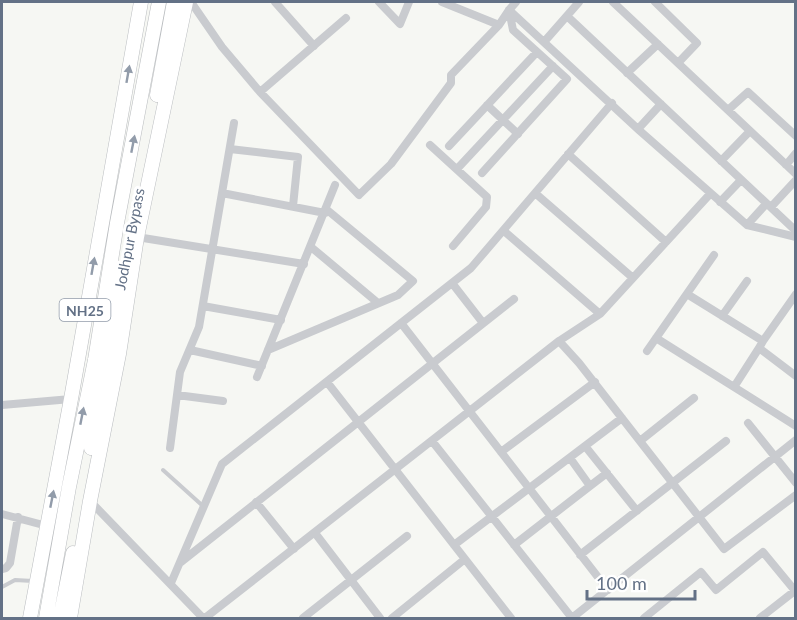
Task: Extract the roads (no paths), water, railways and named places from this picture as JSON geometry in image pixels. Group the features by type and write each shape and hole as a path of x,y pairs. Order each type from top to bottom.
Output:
{"highway":[{"name":"NH25","path":"30,618 141,2"},
{"name":"Jodhpur Bypass","path":"46,618 159,2"},
{"name":"Jodhpur Bypass","path":"60,618 174,2"},
{"name":"NH25","path":"70,618 119,354 137,237 186,2"}],"street":[{"path":"191,2 222,47 260,92 359,195 391,164 452,83 451,75 499,25 512,4"},
{"path":"275,2 314,46"},
{"path":"379,2 400,24 409,2"},
{"path":"442,2 499,25"},
{"path":"544,42 579,2"},
{"path":"613,2 795,174"},
{"path":"620,8 626,2"},
{"path":"655,2 697,43 678,63"},
{"path":"512,4 544,42 747,225 795,237"},
{"path":"482,173 567,79 513,30 512,4"},
{"path":"567,16 795,231"},
{"path":"260,92 346,18"},
{"path":"627,73 658,44"},
{"path":"448,146 537,52"},
{"path":"458,169 553,66"},
{"path":"728,110 748,92 795,136"},
{"path":"171,583 222,464 471,268 612,103"},
{"path":"638,129 661,104"},
{"path":"487,105 518,134"},
{"path":"170,448 180,372 199,327 234,123"},
{"path":"721,161 750,131"},
{"path":"430,145 484,192 488,201 486,207 453,246"},
{"path":"230,149 298,157 292,206"},
{"path":"786,165 795,153"},
{"path":"568,154 666,242"},
{"path":"720,202 741,180"},
{"path":"747,225 795,180"},
{"path":"257,377 335,185"},
{"path":"222,193 326,211 413,281 398,295 268,350"},
{"path":"535,193 633,278"},
{"path":"90,501 204,618 559,341 600,314 710,194"},
{"path":"504,231 600,314"},
{"path":"137,237 303,264"},
{"path":"311,247 378,303"},
{"path":"647,351 714,255"},
{"path":"722,316 747,280"},
{"path":"452,283 483,323"},
{"path":"687,294 722,316 795,374"},
{"path":"734,387 795,294"},
{"path":"180,563 514,299"},
{"path":"203,306 281,320"},
{"path":"401,323 608,590"},
{"path":"656,338 795,426"},
{"path":"559,341 595,382 724,549 795,495"},
{"path":"190,350 262,366"},
{"path":"327,382 511,618"},
{"path":"501,452 595,382"},
{"path":"177,395 223,401"},
{"path":"640,441 694,398"},
{"path":"2,405 71,399"},
{"path":"454,545 622,418"},
{"path":"748,423 795,483"},
{"path":"432,441 572,618 795,440"},
{"path":"580,555 726,441"},
{"path":"585,446 637,511"},
{"path":"570,458 590,486"},
{"path":"514,544 607,473"},
{"path":"256,502 294,549"},
{"path":"2,514 47,526"},
{"path":"2,569 10,563 18,517"},
{"path":"315,533 380,618"},
{"path":"303,618 407,536"},
{"path":"644,618 701,572 716,590 763,552 795,591 760,618"},
{"path":"392,618 465,559"}],"lane":[{"path":"163,470 204,507"},
{"path":"2,587 15,580 37,582"}]}
